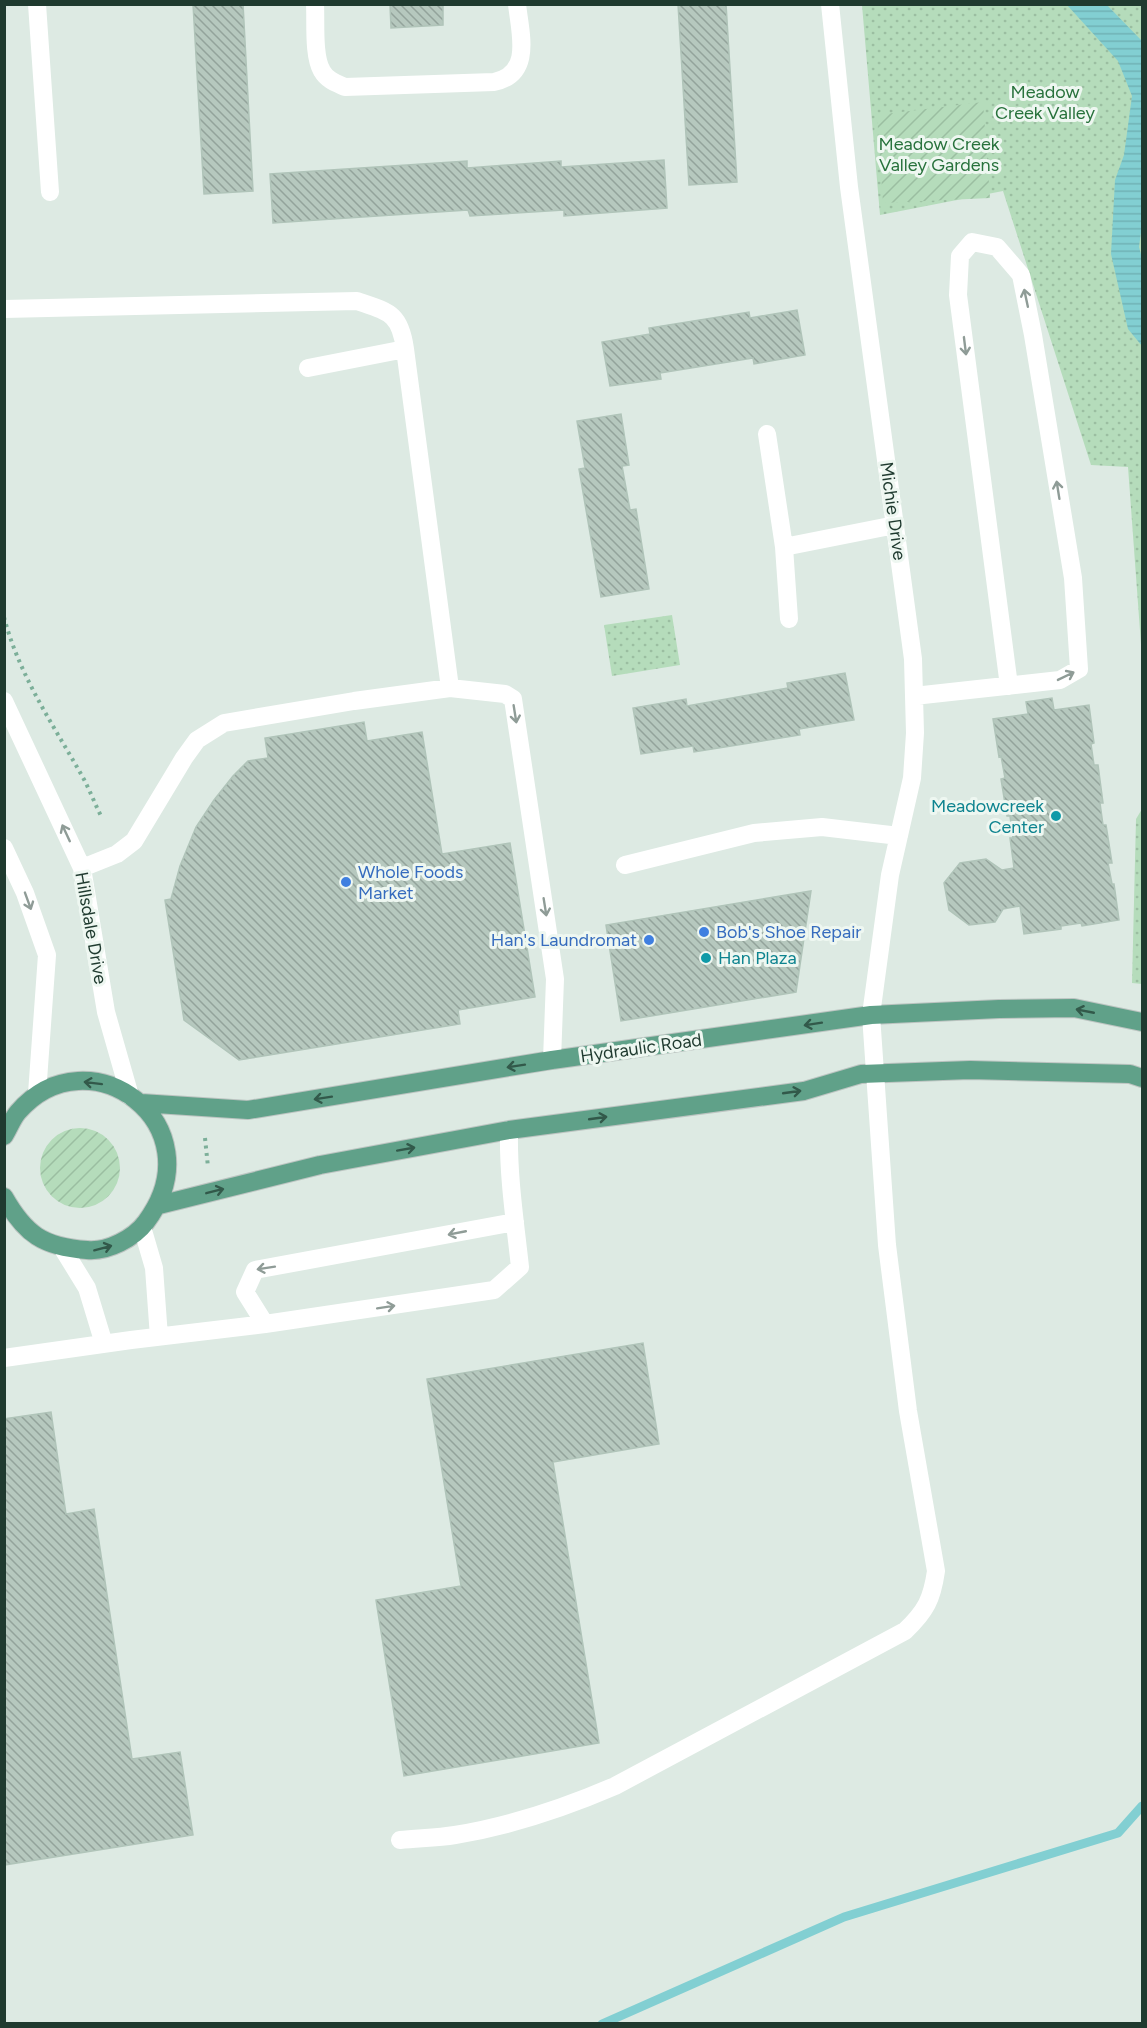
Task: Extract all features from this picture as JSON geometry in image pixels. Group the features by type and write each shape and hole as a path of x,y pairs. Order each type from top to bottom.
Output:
{"main road":[{"name":"Hydraulic Road","path":"4,1136 11,1116 37,1094 63,1084 90,1081 117,1088 135,1099 248,1110 552,1060 871,1015 1074,1008 1143,1022"},
{"path":"159,1205 320,1165 509,1130 804,1090 875,1072 981,1070 1130,1074 1143,1078"},
{"path":"4,1222 63,1249 92,1251 119,1244 142,1227 159,1205 168,1179 167,1151 158,1125 135,1099"},
{"path":"4,1197 17,1219 37,1238"}],"street":[{"path":"37,4 50,192"},
{"path":"315,4 317,55 322,71 330,81 345,87 504,80 516,69 522,54 517,4"},
{"name":"Michie Drive","path":"400,1840 455,1835 515,1821 572,1804 615,1786 905,1631 922,1615 933,1594 936,1571 908,1411 892,1280 871,1015 890,875 912,778 915,733 913,659 849,187 830,4"},
{"path":"914,696 1009,686 1060,680 1079,669 1072,578 1033,335 1021,275 997,247 972,242 960,256 958,295 1009,686"},
{"path":"4,309 357,300 388,311 402,330 450,688"},
{"path":"308,368 405,349"},
{"path":"767,434 784,547 789,619"},
{"path":"784,547 895,525"},
{"path":"82,868 117,854 134,840 197,740 224,723 354,701 450,688 504,694 513,699 555,979 552,1060"},
{"name":"Hillsdale Drive","path":"4,701 82,868 106,1012 135,1099"},
{"path":"626,865 754,833 822,827 899,836"},
{"path":"4,848 26,893 47,955 37,1094"},
{"path":"4,1358 265,1324 494,1290 520,1267 509,1164 509,1130"},
{"path":"265,1324 246,1292 255,1270 515,1222"},
{"path":"142,1227 154,1268 159,1337"},
{"path":"63,1249 87,1288 104,1344"}],"path":[{"path":"4,616 19,660 34,693 83,777 101,816"},
{"path":"206,1138 209,1174"}],"green space":[{"name":"Meadow Creek Valley","path":"862,5 1142,5 1142,658 1128,467 1091,465 1003,191 880,215"},
{"name":"Meadow Creek Valley Gardens","path":"983,102 990,198 883,203 877,115"},
{"path":"672,615 680,665 612,676 604,625"},
{"path":"1142,809 1142,984 1132,983 1136,819"},
{"path":"72,1128 88,1128 109,1139 120,1160 120,1176 109,1197 88,1208 72,1208 58,1202 46,1190 40,1176 40,1160 46,1146 58,1134"}],"water":[{"path":"1067,5 1107,5 1142,41 1142,225 1139,247 1142,258 1142,346 1128,329 1111,254 1115,180 1124,155 1132,96 1118,61"}],"building":[{"path":"193,4 243,4 253,191 204,194"},
{"path":"193,4 243,4 253,191 204,194"},
{"path":"390,4 443,4 443,25 391,28"},
{"path":"390,4 443,4 443,25 391,28"},
{"path":"678,4 726,4 737,182 689,185"},
{"path":"678,4 726,4 737,182 689,185"},
{"path":"664,160 667,208 564,216 564,210 470,216 468,210 273,223 270,174 467,161 467,168 561,161 561,167"},
{"path":"664,160 667,208 564,216 564,210 470,216 468,210 273,223 270,174 467,161 467,168 561,161 561,167"},
{"path":"797,310 805,355 754,364 753,358 660,373 661,379 610,386 602,342 650,334 649,328 749,312 750,318"},
{"path":"621,414 629,465 622,466 630,510 636,509 649,589 601,597 579,469 585,468 577,421"},
{"path":"845,673 854,720 799,729 800,735 694,752 693,746 641,754 633,708 686,699 687,706 788,688 787,683"},
{"name":"Meadowcreek Center","path":"1052,698 1054,710 1089,705 1094,743 1091,744 1094,765 1098,765 1103,803 1100,803 1103,825 1106,825 1112,863 1108,863 1112,884 1114,884 1119,920 1082,926 1081,923 1061,926 1061,929 1024,934 1020,906 1003,909 995,922 969,925 949,910 944,883 960,863 986,859 1002,870 1014,868 1010,816 1007,816 1001,779 1005,778 993,719 1028,714 1026,702"},
{"name":"Whole Foods Market","path":"364,722 367,741 422,732 442,854 510,843 535,997 458,1010 460,1024 239,1060 184,1020 165,900 171,899 180,866 196,827 214,800 248,761 268,758 265,738"},
{"name":"Han Plaza","path":"811,891 796,992 621,1021 606,925"},
{"path":"643,1343 659,1444 553,1462 599,1743 404,1776 376,1600 461,1586 427,1379"},
{"path":"51,1412 66,1514 94,1509 132,1759 180,1752 193,1835 4,1865 4,1419"}],"waterway":[{"path":"602,2024 844,1917 1118,1833 1142,1806"}],"place":[{"name":"Meadowcreek Center","path":"1056,816"},
{"name":"Whole Foods Market","path":"346,882"},
{"name":"Bob's Shoe Repair","path":"704,932"},
{"name":"Han's Laundromat","path":"649,940"},
{"name":"Han Plaza","path":"706,958"}]}
